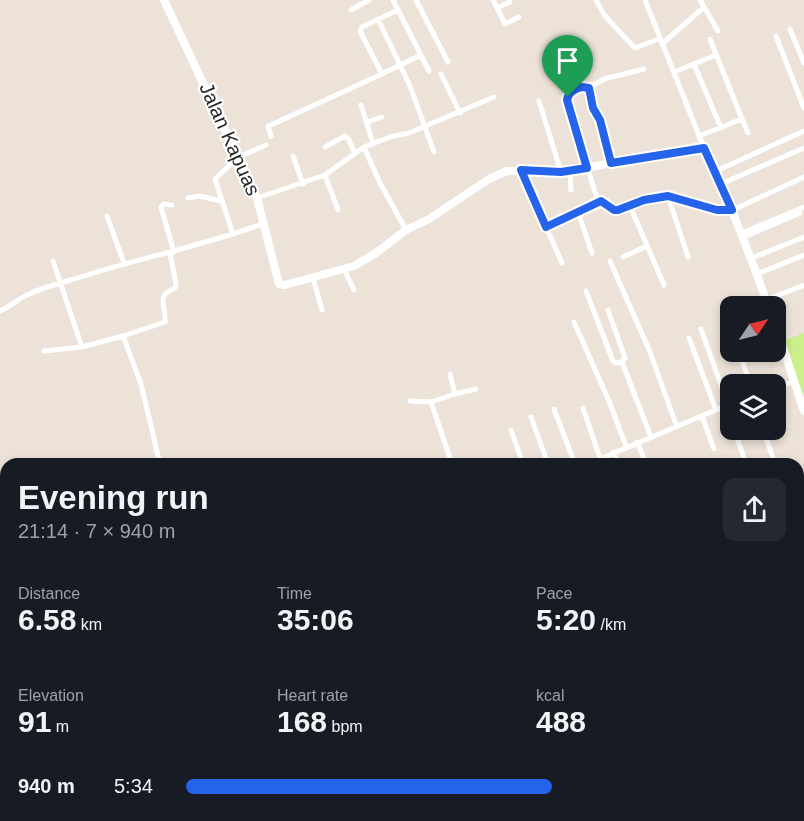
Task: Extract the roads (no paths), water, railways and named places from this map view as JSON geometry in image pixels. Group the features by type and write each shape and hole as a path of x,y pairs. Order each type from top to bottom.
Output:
{"main road":[{"name":"Jalan Kapuas","path":"165,0 257,198 279,284 285,285 313,278"},
{"path":"313,278 367,259 406,230 438,214 507,171 570,171 704,148 743,235 765,296"},
{"path":"786,355 802,396 804,411"}],"street":[{"path":"351,10 369,0"},
{"path":"393,0 429,71"},
{"path":"416,0 448,62"},
{"path":"493,0 506,24 519,17"},
{"path":"596,0 605,16 635,48 660,42 704,7"},
{"path":"645,0 704,148"},
{"path":"700,0 718,31"},
{"path":"497,8 510,2"},
{"path":"382,74 360,31 362,27 398,10"},
{"path":"378,19 401,65 434,152"},
{"path":"790,29 804,63"},
{"path":"776,36 802,96 804,108"},
{"path":"710,39 748,133"},
{"path":"271,136 268,126 421,55"},
{"path":"674,72 716,55"},
{"path":"694,64 721,128"},
{"path":"598,202 568,97 574,90 582,87 589,88 604,79 644,69"},
{"path":"441,74 460,113"},
{"path":"589,88 611,163"},
{"path":"257,198 325,175 364,147 424,128 494,97"},
{"path":"539,101 561,172"},
{"path":"361,105 373,143"},
{"path":"367,122 382,117"},
{"path":"699,136 742,119"},
{"path":"716,171 804,131"},
{"path":"326,147 345,136 355,154"},
{"path":"233,234 221,201 216,176 229,166 236,156 266,145"},
{"path":"364,147 379,181 406,230"},
{"path":"721,184 804,148"},
{"path":"293,156 303,184"},
{"path":"521,170 562,263"},
{"path":"570,171 571,190"},
{"path":"325,175 338,210"},
{"path":"546,227 604,201 614,210 644,200 668,196 717,210 732,210 804,177"},
{"path":"188,198 199,196 221,201"},
{"path":"668,196 688,257"},
{"path":"44,351 82,347 165,322 162,298 164,294 175,288 176,284 172,252 161,207 163,204 172,205"},
{"path":"630,206 664,285"},
{"path":"743,235 804,209"},
{"path":"578,212 592,253"},
{"path":"107,216 124,263"},
{"path":"0,311 26,296 61,283 263,224"},
{"path":"752,258 804,237"},
{"path":"623,257 647,246"},
{"path":"757,274 804,255"},
{"path":"53,261 82,347"},
{"path":"610,261 650,352 677,427"},
{"path":"344,268 354,290"},
{"path":"313,278 322,310"},
{"path":"781,296 804,285"},
{"path":"586,291 613,361 622,362"},
{"path":"608,310 625,358 622,362 651,437"},
{"path":"574,321 626,446"},
{"path":"701,329 720,382"},
{"path":"123,336 141,384 159,458"},
{"path":"689,338 716,410"},
{"path":"450,374 455,394"},
{"path":"786,384 795,381"},
{"path":"410,401 431,402 476,389"},
{"path":"431,402 450,458"},
{"path":"584,408 600,458"},
{"path":"605,458 626,446 720,408"},
{"path":"554,409 573,458"},
{"path":"702,416 714,449"},
{"path":"531,417 546,458"},
{"path":"511,430 521,458"},
{"path":"738,440 744,458"},
{"path":"767,440 774,458"},
{"path":"637,442 644,458"},
{"path":"614,452 616,458"}]}
